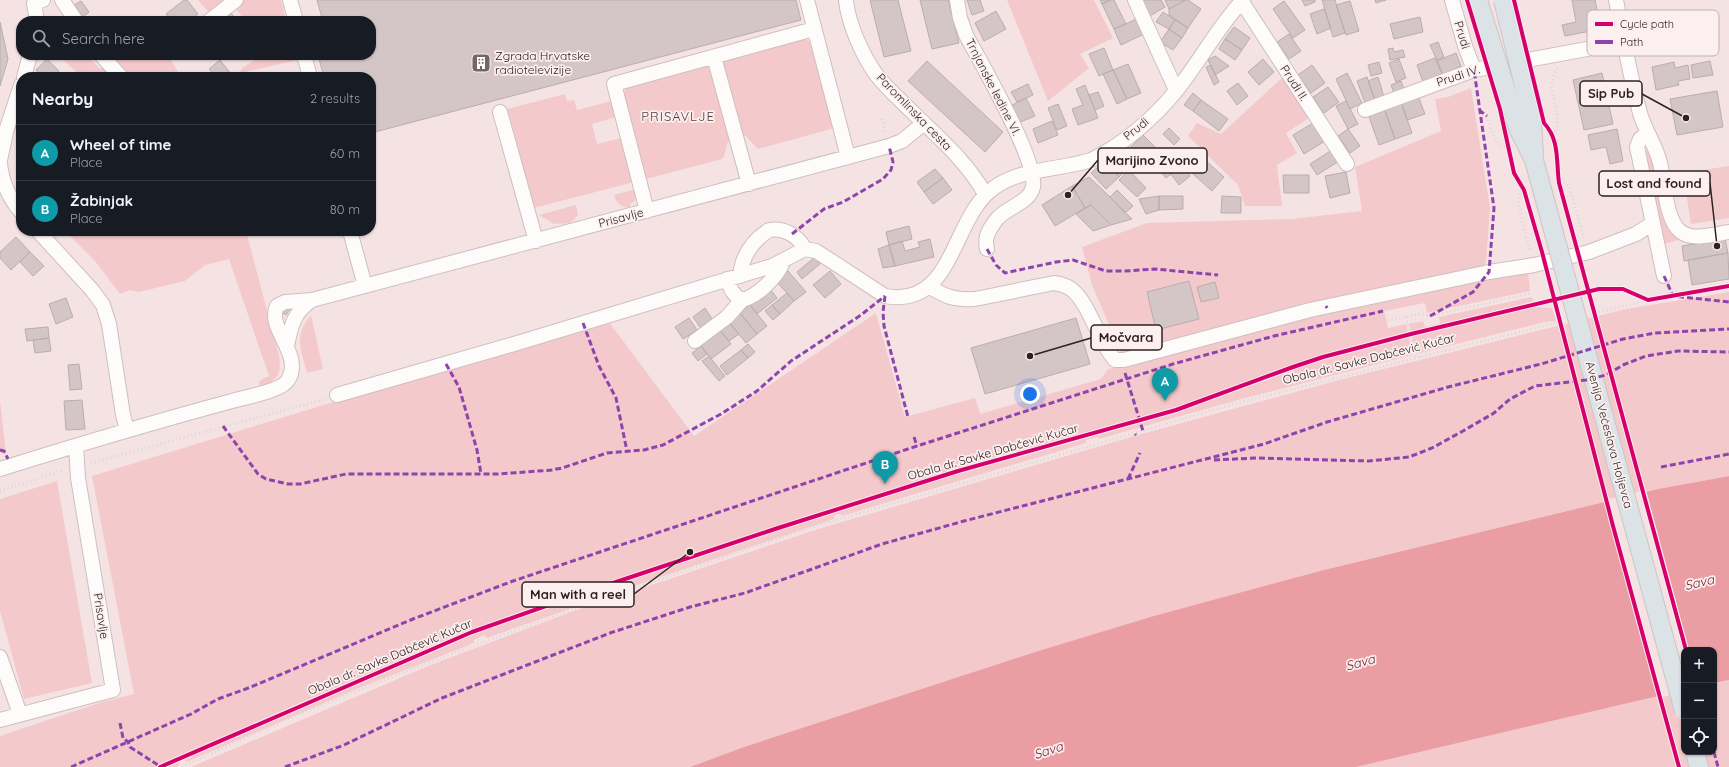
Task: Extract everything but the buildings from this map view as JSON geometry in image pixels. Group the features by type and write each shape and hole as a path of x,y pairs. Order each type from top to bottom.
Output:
{"main road":[{"name":"Avenija Većeslava Holjevca","path":"1478,0 1518,128 1534,160 1681,700"},
{"name":"Avenija Većeslava Holjevca","path":"1503,0 1528,102 1532,123 1534,160"},
{"path":"1696,755 1699,767"}],"street":[{"path":"62,0 73,16"},
{"path":"215,16 236,0"},
{"path":"290,0 295,16"},
{"path":"807,0 848,157"},
{"name":"Paromlinska cesta","path":"846,0 850,21 875,73 969,169 985,194"},
{"name":"Trnjanske ledine VI.","path":"957,0 960,18 966,35 1020,139 1033,181 1031,192 1028,196 998,217 987,234 985,242 987,249"},
{"path":"1135,0 1176,90"},
{"name":"Prudi","path":"1452,0 1465,46 1474,70"},
{"path":"1616,0 1618,10"},
{"path":"37,1 37,16"},
{"name":"Prudi","path":"985,194 1006,181 1031,173 1084,162 1099,156 1130,135 1159,110 1176,90 1220,26 1243,1"},
{"name":"Prudi II.","path":"1243,1 1347,164"},
{"path":"647,211 614,84 814,29"},
{"name":"Prudi IV.","path":"1365,110 1474,70 1587,49"},
{"path":"1628,56 1640,113 1648,133 1653,140 1660,164 1671,216 1680,231 1692,236 1729,232"},
{"path":"714,57 749,184"},
{"path":"25,72 29,60"},
{"path":"106,60 116,72"},
{"path":"305,60 309,72"},
{"path":"16,100 7,128 0,166 8,193 16,205"},
{"path":"500,112 536,241"},
{"name":"Prisavlje","path":"0,468 127,430 279,388 288,380 291,373 291,362 287,346 275,317 275,310 277,306 285,302 312,300 889,146 902,141 924,123"},
{"path":"1648,133 1640,138 1638,147 1664,276"},
{"path":"337,395 514,344 783,262 805,249 816,251 885,296 907,298 928,286 939,276 948,263 970,215 985,194"},
{"path":"928,286 947,297 962,300 975,299 1054,283 1062,284 1070,288 1079,296 1114,360 1124,360 1310,310 1489,272 1534,266 1589,252 1636,234 1653,223"},
{"path":"742,300 732,291 734,277 748,249 754,241 769,230 782,230 792,234 805,249"},
{"path":"43,236 92,290 103,306 109,324 122,410 127,430"},
{"path":"351,236 365,286"},
{"path":"695,341 727,317 742,300 749,299 775,277 781,270 783,262"},
{"name":"Prisavlje","path":"287,346 298,311 312,300"},
{"name":"Prisavlje","path":"76,446 78,478 113,690"},
{"name":"Prisavlje","path":"0,458 40,457"},
{"path":"0,657 20,714"},
{"path":"0,720 113,690"}],"path":[{"path":"1552,133 1556,130 1558,119 1551,86 1560,66"},
{"path":"1487,116 1496,142 1503,146 1507,146"},
{"path":"1558,177 1569,186 1584,239"},
{"path":"1522,186 1518,204 1531,254"},
{"path":"1384,311 1386,321 1419,314 1430,316 1532,293"},
{"path":"1642,297 1648,300"},
{"path":"1590,314 1655,299"},
{"path":"1406,317 1415,357"},
{"path":"1420,356 1428,386"},
{"path":"86,464 319,401"},
{"path":"908,416 914,437"},
{"path":"1136,435 1140,453"},
{"path":"0,491 67,470"},
{"path":"113,690 120,723 127,741"}],"shaded area":[{"path":"198,0 230,0 211,15"},
{"path":"244,0 281,0 285,16 242,16 235,8"},
{"path":"1007,0 1094,0 1113,38 1080,54 1089,68 1048,101"},
{"path":"805,38 813,44 833,127 831,129 758,149 746,136 741,135 722,59"},
{"path":"63,60 91,60 100,69 110,60 171,60 178,72 77,72"},
{"path":"255,60 297,60 245,72 240,72 242,68"},
{"path":"711,63 731,137 724,157 722,159 646,179 623,93 628,86"},
{"path":"1284,76 1309,118 1286,133 1297,153 1277,165 1282,206 1245,206 1238,185 1188,136 1197,123 1221,134"},
{"path":"1471,88 1490,208 1486,262 1483,267 1124,360 1092,285 1082,247 1147,223 1292,219 1362,211 1355,167 1441,131 1435,99 1448,97"},
{"path":"565,94 567,101 574,100 577,110 612,101 616,117 592,124 597,144 621,138 633,180 630,183 534,208 507,109"},
{"path":"1649,148 1670,228 1678,240 1661,245 1646,152"},
{"path":"1729,166 1729,218 1691,224 1683,173"},
{"path":"632,190 636,191 636,197 635,201 630,204 630,207 624,207 618,203 614,195"},
{"path":"576,205 578,215 570,223 554,224 539,215"},
{"path":"70,236 247,236 279,356 279,373 271,382 260,386 259,381 269,376 229,259 205,265 185,281 139,292 130,290 120,294 95,261"},
{"path":"1528,272 1530,291 1427,313 1425,303 1384,311 1388,328 1406,324 1412,355 1234,401 1099,439 1097,437 1086,440 1086,443 842,516 840,514 835,515 834,519 649,581 487,638 484,635 474,640 474,643 359,688 187,762 184,759 179,762 179,766 176,767 0,767 0,736 102,702 134,694 92,476 340,400 609,322 694,436 876,313 905,417 975,398 980,414 1101,379 1108,369 1310,314"},
{"path":"1729,292 1729,476 1658,489 1324,570 1035,652 744,747 690,767 191,767 428,666 571,612 818,529 1138,435 1339,380 1626,309"},
{"path":"1532,297 1535,307 1552,308 1556,321 1545,322 1416,354 1409,324 1423,321 1425,327 1440,323 1439,317"},
{"path":"311,315 323,369 307,373 301,349 300,336 305,323"},
{"path":"0,400 6,454 0,453"},
{"path":"57,481 92,683 24,699 0,611 0,499"},
{"path":"1729,680 1729,767 1356,767 1681,691 1681,755 1717,755 1717,682"}],"water":[{"name":"Sava","path":"1729,476 1729,680 1717,682 1717,647 1681,647 1681,691 1356,767 690,767 744,747 1035,652 1154,616 1324,570 1658,489"}],"pier":[{"path":"1646,490 1688,647 1681,647 1681,693 1658,698 1604,500"}],"marked path":[{"path":"1430,316 1473,292 1489,272 1494,208 1474,70"},
{"path":"1479,110 1487,116"},
{"path":"792,234 824,209 843,202 883,179 891,170 893,162 889,146"},
{"path":"987,249 996,265 1005,273 1056,262 1073,260 1106,271 1155,269 1218,275"},
{"path":"1664,276 1673,296 1729,302"},
{"path":"885,296 883,312 884,326 908,417"},
{"path":"223,426 258,474 266,479 288,484 300,484 346,474 498,474 552,470 607,453 644,450 663,445 721,414 757,391 791,361 861,315 885,296"},
{"path":"71,767 191,714 218,699 251,687 413,619 513,581 917,446 1173,364 1274,336 1383,311"},
{"path":"583,323 599,366 616,398 627,451"},
{"path":"285,767 344,745 442,698 610,633 690,607 745,593 882,544 964,521 1264,444 1327,422 1448,387 1541,364 1623,339 1655,333 1729,329"},
{"path":"1214,460 1256,458 1369,461 1409,457 1432,448 1463,431 1494,413 1510,399 1535,386 1586,380 1606,375 1623,365 1646,356 1678,351 1729,352"},
{"path":"446,364 459,387 477,450 481,474"},
{"path":"1125,373 1143,431"},
{"path":"914,437 917,446"},
{"path":"0,450 4,451 8,459"},
{"path":"1128,479 1140,453"},
{"path":"1661,467 1729,454"},
{"path":"120,723 123,738 128,742 130,747 161,767"},
{"path":"1715,755 1718,767"}],"cycle path":[{"path":"1467,0 1500,109 1514,173 1524,190 1542,252 1613,526 1679,767"},
{"path":"1514,0 1544,123 1553,137 1555,144 1559,183 1685,647"},
{"name":"Obala dr. Savke Dabčević Kučar","path":"160,767 472,632 580,594 775,529 958,471 1176,410 1323,357 1411,334 1599,289 1623,289 1648,300 1729,286"}],"place":[{"name":"Zgrada Hrvatske radiotelevizije","path":"481,63"},
{"name":"Sip Pub","path":"1686,118"},
{"name":"Marijino Zvono","path":"1068,195"},
{"name":"Lost and found","path":"1717,246"},
{"name":"Močvara","path":"1030,356"},
{"name":"Wheel of time","path":"1165,401"},
{"name":"Žabinjak","path":"885,484"},
{"name":"Man with a reel","path":"690,552"}],"district":[{"name":"PRISAVLJE","path":"678,116"}]}
